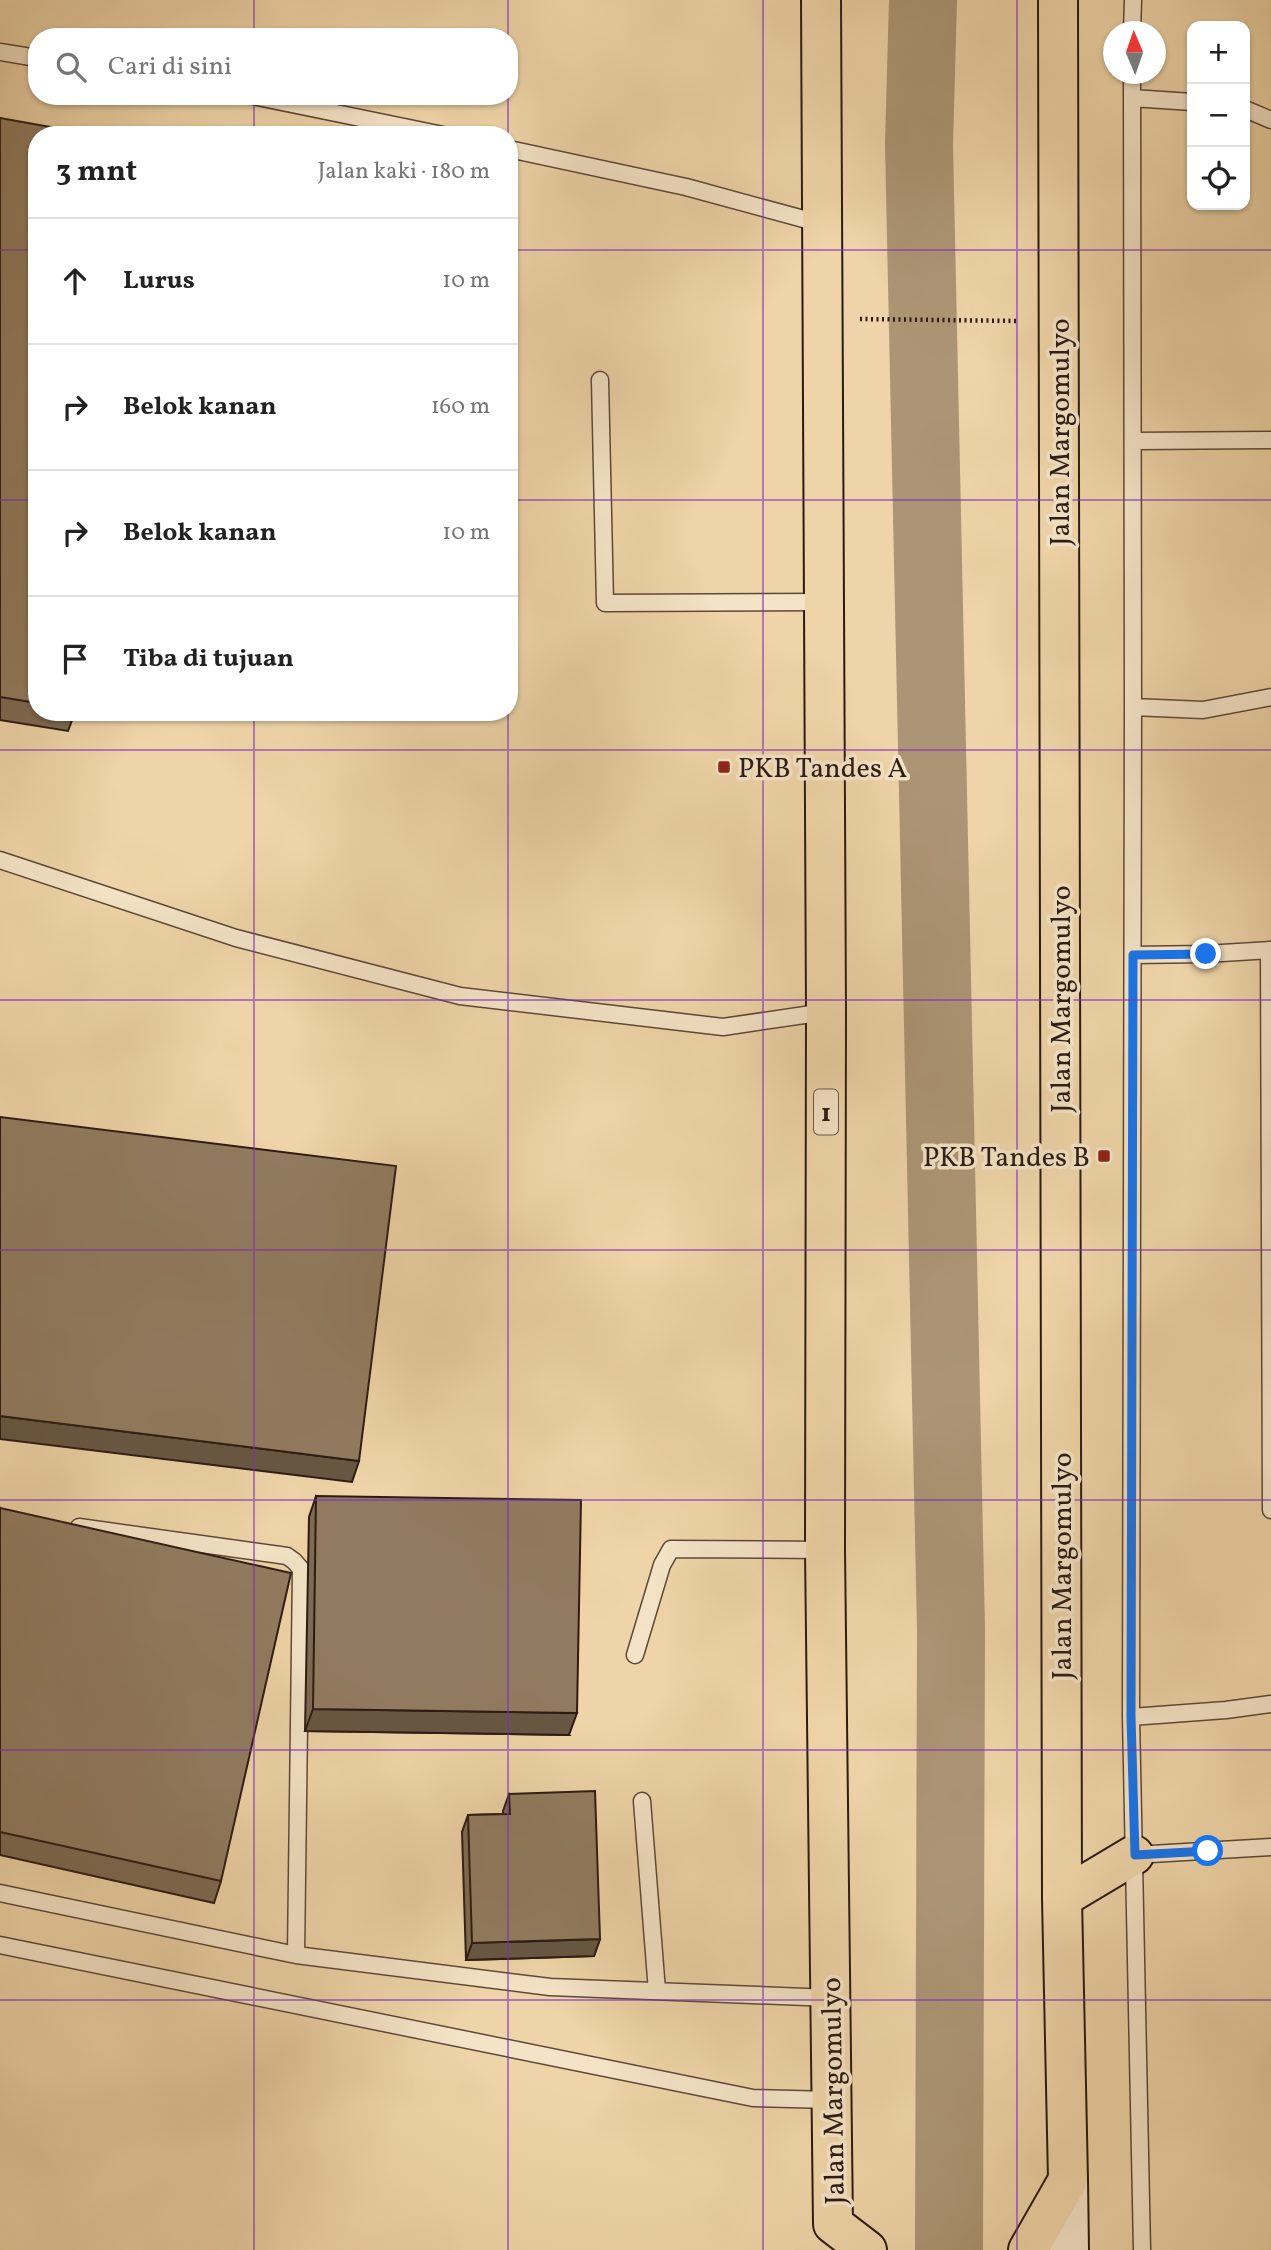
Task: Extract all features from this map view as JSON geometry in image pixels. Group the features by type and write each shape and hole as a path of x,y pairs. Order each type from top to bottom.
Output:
{"highway":[{"name":"Jalan Margomulyo","path":"821,0 826,1012 825,1550 833,2237"},
{"name":"Jalan Margomulyo","path":"1058,0 1062,1898 1068,2180"},
{"path":"1062,1898 1135,1855"},
{"path":"1028,2250 1068,2180"},
{"name":"1","path":"833,2237 867,2250"}],"main road":[{"name":"Jalan Margomulyo","path":"1068,2180 1069,2250"}],"lane":[{"path":"1132,21 1133,0"},
{"path":"0,52 28,57"},
{"path":"1132,84 1134,441 1131,1717 1142,2250"},
{"path":"1132,98 1187,102"},
{"path":"297,105 399,126"},
{"path":"1250,110 1271,120"},
{"path":"518,151 686,187 822,224"},
{"path":"600,380 606,603 824,602"},
{"path":"1134,441 1271,440"},
{"path":"1133,707 1203,710 1271,696"},
{"path":"0,860 236,938 460,996 723,1027 826,1012"},
{"path":"1133,955 1270,950 1271,1510"},
{"path":"68,1526 287,1556 301,1569 296,1955"},
{"path":"635,1655 662,1565 671,1549 825,1550"},
{"path":"1131,1717 1226,1710 1271,1703"},
{"path":"642,1801 657,1991"},
{"path":"1135,1855 1271,1847"},
{"path":"0,1893 296,1955 550,1987 831,1998"},
{"path":"0,1945 753,2098 831,2100"}],"path":[{"path":"904,320 983,321"}],"building":[{"path":"0,118 45,126 28,126 28,702 0,697"},
{"path":"0,1117 396,1166 359,1461 0,1416"},
{"path":"316,1496 581,1500 577,1713 313,1709"},
{"path":"0,1508 291,1573 221,1881 0,1832"},
{"path":"595,1791 600,1939 472,1943 468,1815 510,1814 509,1794"}],"waterway":[{"path":"923,0 919,144 951,1629 949,2250"}],"place":[{"name":"PKB Tandes A","path":"724,767"},
{"name":"PKB Tandes B","path":"1104,1156"}],"route":[{"path":"1206,954 1133,955 1131,1717 1135,1855 1208,1851"}]}
